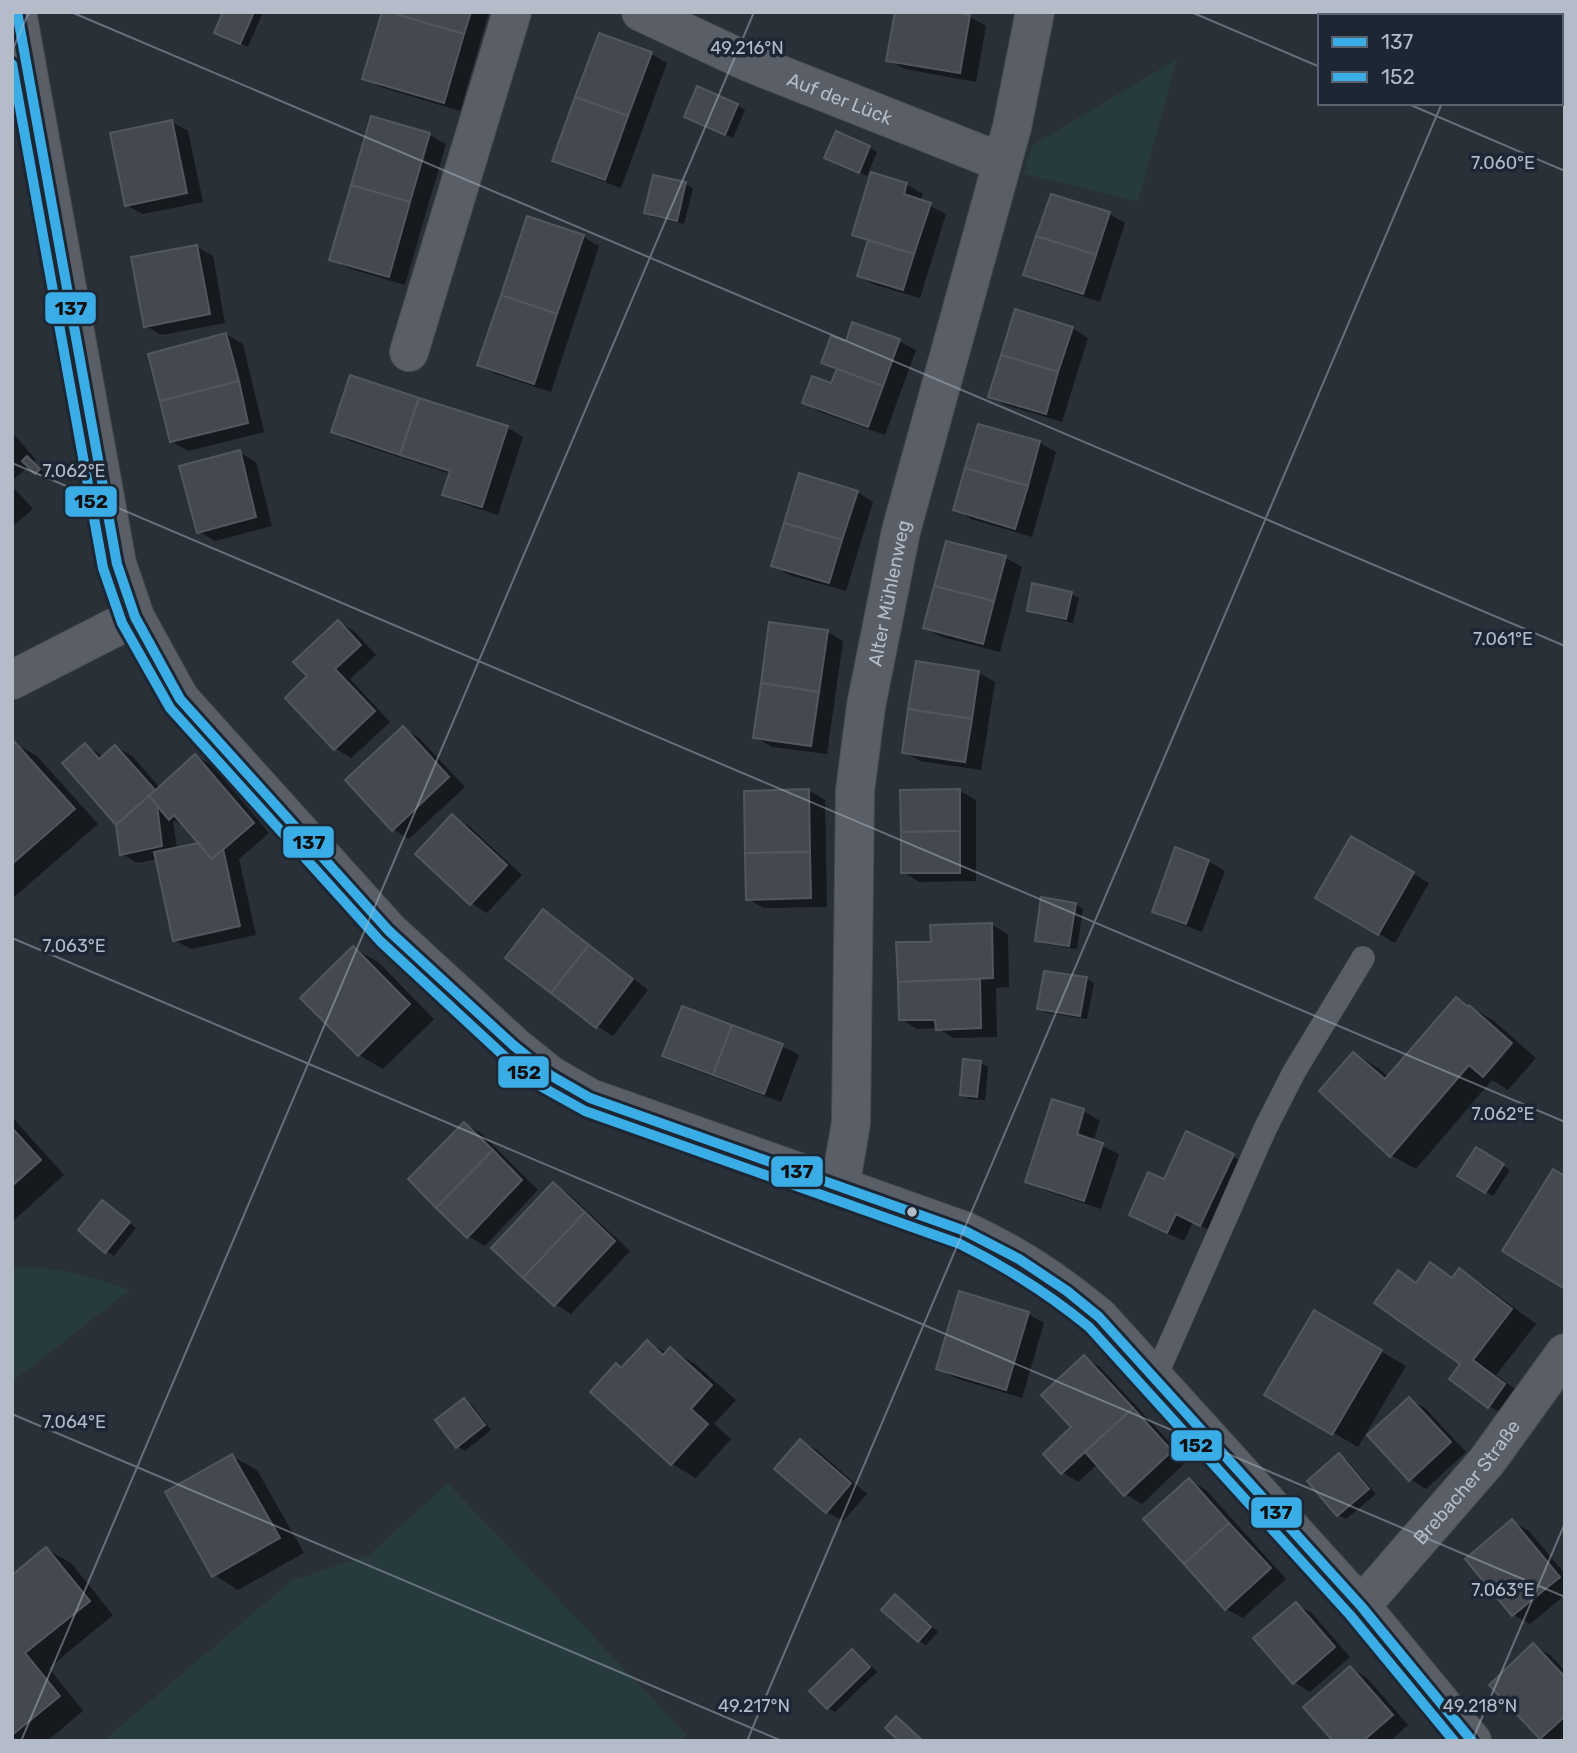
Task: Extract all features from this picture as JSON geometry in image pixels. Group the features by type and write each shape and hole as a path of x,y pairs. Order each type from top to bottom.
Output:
{"street":[{"path":"17,12 117,564 135,617 180,699 380,920 513,1045 550,1075 590,1098 965,1231 1009,1252 1062,1286 1099,1317 1362,1606 1472,1741"},
{"path":"409,352 512,12"},
{"name":"Auf der Lück","path":"641,12 748,62 1001,162"},
{"name":"Alter Mühlenweg","path":"840,1187 851,1123 855,791 866,706 901,531 1012,127 1035,12"},
{"path":"12,680 135,617"},
{"name":"Brebacher Straße","path":"1362,1606 1487,1461 1565,1353"}],"lane":[{"path":"1155,1378 1265,1129 1294,1072 1363,958"}],"green space":[{"path":"1177,59 1138,201 1023,174 1033,145"},
{"path":"12,1267 72,1273 130,1290 12,1382"},
{"path":"448,1483 687,1735 681,1741 103,1741 291,1581 370,1554"}],"building":[{"path":"223,12 254,12 240,44 214,33"},
{"path":"382,12 392,12 464,34 444,103 362,79"},
{"path":"400,12 471,12 464,34 399,15"},
{"path":"895,12 954,12 970,15 960,73 886,61"},
{"path":"599,33 652,52 628,116 575,97"},
{"path":"697,86 738,104 725,135 684,117"},
{"path":"575,97 628,116 605,180 552,161"},
{"path":"371,116 430,133 410,202 351,185"},
{"path":"172,120 187,193 125,206 110,133"},
{"path":"836,131 870,146 859,173 824,158"},
{"path":"871,172 907,183 904,194 931,203 914,254 852,235"},
{"path":"653,175 686,182 677,221 644,213"},
{"path":"351,185 410,202 389,277 329,260"},
{"path":"1051,194 1110,212 1096,255 1036,236"},
{"path":"527,216 584,235 557,314 501,295"},
{"path":"1036,236 1096,255 1083,294 1023,275"},
{"path":"868,240 914,254 903,290 857,276"},
{"path":"197,245 210,314 144,327 131,257"},
{"path":"501,295 557,314 534,384 477,365"},
{"path":"1015,309 1073,327 1058,372 1001,355"},
{"path":"852,322 900,339 883,386 821,363 831,336 846,341"},
{"path":"226,333 239,381 160,401 148,354"},
{"path":"1001,355 1058,372 1046,414 988,397"},
{"path":"837,369 883,386 868,427 802,403 812,376 831,383"},
{"path":"350,375 419,398 400,455 331,432"},
{"path":"239,381 248,423 170,442 160,401"},
{"path":"419,398 508,426 482,507 442,495 450,471 400,455"},
{"path":"978,424 1040,441 1028,486 965,468"},
{"path":"240,450 256,517 197,533 179,466"},
{"path":"27,456 40,469 35,474 22,461"},
{"path":"965,468 1028,486 1015,529 953,510"},
{"path":"799,473 858,491 842,540 784,523"},
{"path":"784,523 842,540 829,583 771,566"},
{"path":"946,541 1006,556 994,601 934,586"},
{"path":"1032,583 1072,592 1066,619 1027,611"},
{"path":"934,586 994,601 983,644 923,628"},
{"path":"338,620 361,645 335,669 375,711 334,750 285,698 307,676 293,662"},
{"path":"769,622 828,630 819,692 761,683"},
{"path":"916,661 979,671 972,719 908,709"},
{"path":"761,683 819,692 811,746 753,738"},
{"path":"908,709 972,719 965,762 902,753"},
{"path":"403,726 449,777 392,831 345,780"},
{"path":"12,739 75,809 12,864"},
{"path":"85,743 99,759 115,745 155,790 116,825 62,763"},
{"path":"195,754 254,823 212,859 174,815 169,820 149,796"},
{"path":"809,789 810,852 745,853 744,791"},
{"path":"960,789 960,831 901,832 900,790"},
{"path":"149,796 157,805 162,846 120,855 116,825"},
{"path":"452,814 507,865 470,905 415,854"},
{"path":"960,831 960,873 901,873 901,832"},
{"path":"1351,836 1414,872 1378,935 1315,898"},
{"path":"198,843 212,859 223,849 240,926 173,941 154,852"},
{"path":"1175,847 1209,860 1186,924 1152,912"},
{"path":"810,852 811,898 746,900 745,853"},
{"path":"1041,897 1076,903 1069,946 1035,941"},
{"path":"543,909 589,945 551,993 505,958"},
{"path":"992,923 993,978 898,982 896,942 931,942 930,925"},
{"path":"589,945 633,979 596,1028 551,993"},
{"path":"353,946 410,1004 358,1056 300,998"},
{"path":"1044,971 1087,977 1080,1016 1037,1009"},
{"path":"980,979 981,1028 936,1030 935,1020 899,1020 898,982"},
{"path":"1456,997 1512,1043 1483,1077 1469,1065 1390,1157 1319,1091 1353,1052 1385,1079"},
{"path":"682,1006 732,1025 713,1075 662,1056"},
{"path":"732,1025 783,1044 764,1094 713,1075"},
{"path":"963,1059 981,1061 977,1097 960,1095"},
{"path":"1052,1099 1084,1109 1077,1134 1103,1143 1084,1201 1025,1182"},
{"path":"464,1122 493,1150 436,1208 408,1179"},
{"path":"12,1128 41,1160 12,1186"},
{"path":"1186,1131 1234,1154 1200,1226 1176,1214 1167,1233 1129,1215 1148,1172 1164,1179"},
{"path":"1476,1147 1504,1164 1485,1193 1457,1176"},
{"path":"493,1150 522,1180 467,1238 436,1208"},
{"path":"1553,1169 1565,1176 1565,1289 1502,1251"},
{"path":"553,1182 585,1212 523,1278 491,1248"},
{"path":"102,1200 130,1222 105,1253 78,1230"},
{"path":"585,1212 615,1241 554,1306 523,1278"},
{"path":"1430,1262 1452,1278 1459,1268 1512,1309 1473,1360 1505,1384 1488,1408 1449,1379 1460,1364 1374,1303 1398,1270 1416,1283"},
{"path":"959,1291 1029,1312 1006,1390 936,1369"},
{"path":"1314,1310 1382,1350 1332,1435 1264,1395"},
{"path":"647,1340 663,1355 670,1347 712,1385 691,1409 708,1424 671,1465 590,1392 616,1363 621,1368"},
{"path":"1084,1355 1133,1408 1061,1474 1043,1454 1071,1427 1041,1395"},
{"path":"1409,1397 1451,1442 1409,1481 1367,1435"},
{"path":"464,1398 485,1425 456,1448 435,1420"},
{"path":"1133,1408 1172,1451 1124,1496 1085,1452"},
{"path":"800,1439 851,1483 826,1513 774,1469"},
{"path":"1339,1453 1369,1489 1337,1516 1307,1481"},
{"path":"232,1454 280,1538 212,1577 165,1492"},
{"path":"1189,1478 1229,1523 1184,1564 1143,1519"},
{"path":"1512,1519 1560,1577 1512,1616 1465,1559"},
{"path":"1229,1523 1271,1568 1225,1610 1184,1564"},
{"path":"46,1547 90,1601 25,1653 60,1696 12,1735 12,1575"},
{"path":"895,1594 931,1627 918,1642 881,1610"},
{"path":"1296,1602 1335,1647 1293,1684 1253,1638"},
{"path":"1533,1643 1565,1677 1565,1716 1540,1739 1489,1685"},
{"path":"852,1649 870,1667 827,1709 809,1691"},
{"path":"1350,1666 1393,1715 1363,1741 1333,1741 1303,1707"},
{"path":"896,1716 923,1741 899,1741 885,1728"}],"transit line":[{"name":"137","path":"17,12 117,564 135,617 180,699 389,931 513,1045 550,1075 590,1098 965,1231 1019,1259 1067,1291 1099,1317 1361,1606 1472,1741"},
{"name":"152","path":"12,64 103,568 122,623 170,708 380,941 504,1056 542,1087 585,1111 960,1244 1027,1282 1089,1327 1350,1615 1454,1741"}]}
